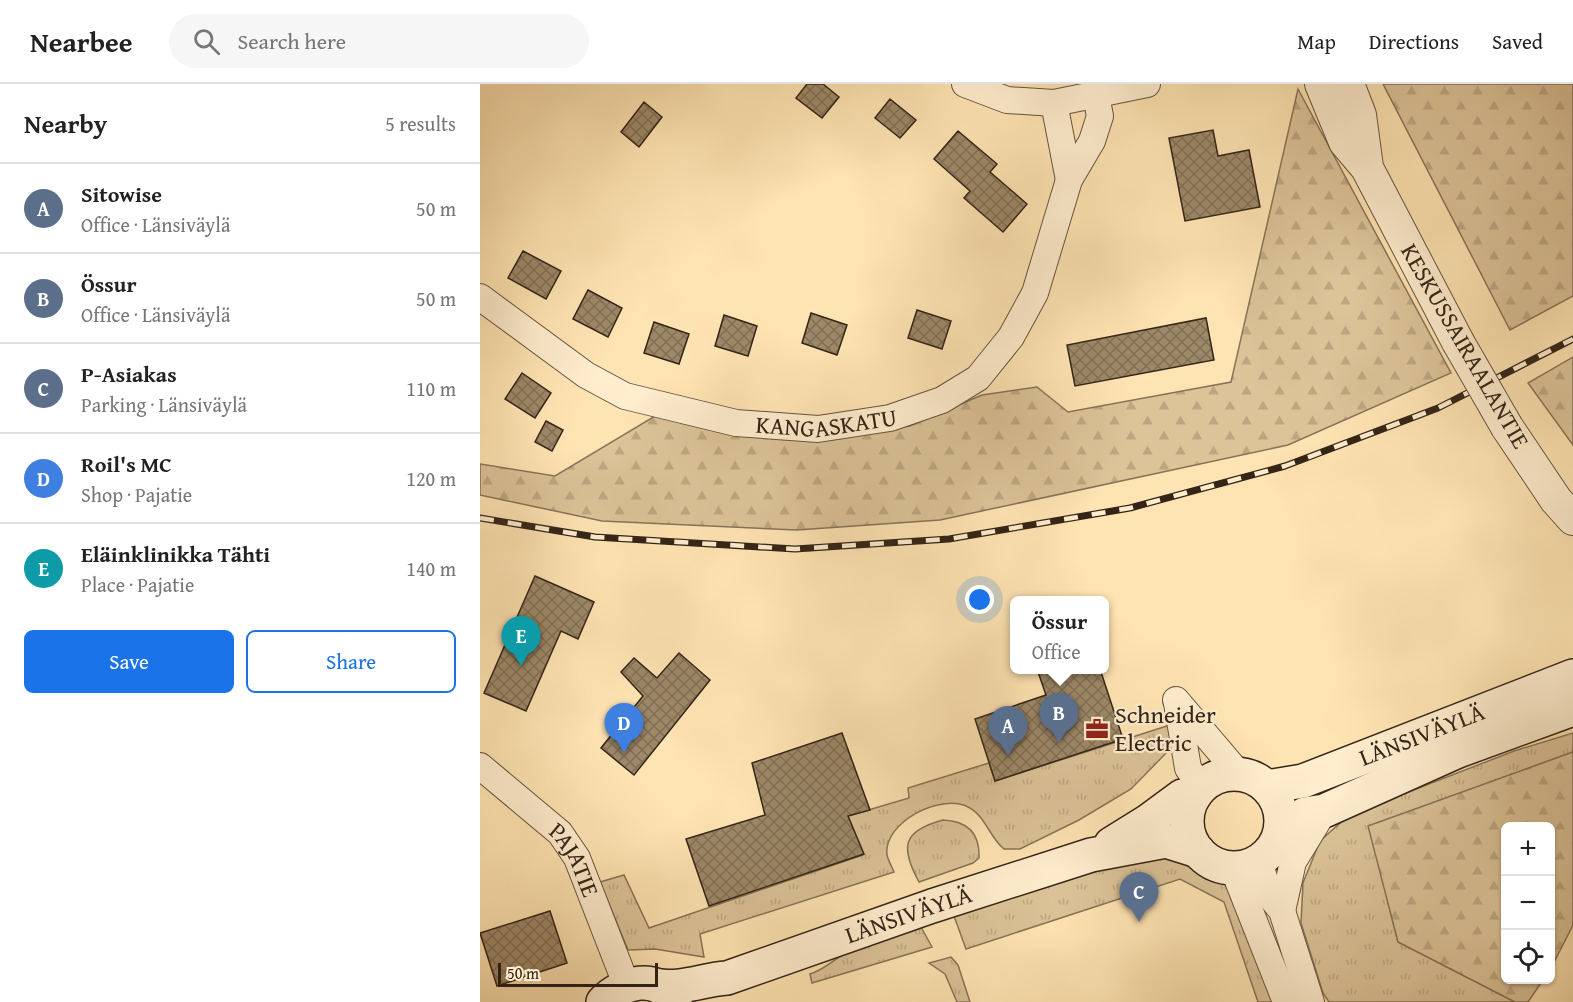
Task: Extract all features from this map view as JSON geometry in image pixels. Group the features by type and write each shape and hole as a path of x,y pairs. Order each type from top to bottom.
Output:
{"main road":[{"name":"LÄNSIVÄYLÄ","path":"1253,781 1304,781 1573,676"},
{"name":"LÄNSIVÄYLÄ","path":"1281,827 1305,814 1324,811 1458,752 1573,709"},
{"path":"1538,724 1573,720"},
{"path":"1219,777 1253,781 1278,806 1281,827 1273,846 1246,864 1214,863 1198,851 1187,824 1190,805 1198,791 1219,777"},
{"name":"LÄNSIVÄYLÄ","path":"1091,855 1148,821 1182,796 1198,791"},
{"name":"LÄNSIVÄYLÄ","path":"614,993 642,982 667,994 707,980 719,990 932,906 1091,855 1166,841 1198,851"}],"street":[{"path":"965,84 1007,100 1054,103 1147,84"},
{"name":"KESKUSSAIRAALANTIE","path":"1321,84 1345,142 1367,168 1458,342 1507,427 1556,500 1573,519"},
{"name":"KESKUSSAIRAALANTIE","path":"1348,84 1360,115 1367,168"},
{"name":"KANGASKATU","path":"480,297 586,375 625,396 736,423 818,429 890,418 942,400 978,378 1011,337 1035,293 1069,180 1092,141 1100,116 1096,96"},
{"name":"KANGASKATU","path":"1054,103 1069,180"},
{"path":"1198,791 1188,768 1176,699 1253,781"},
{"name":"PAJATIE","path":"480,766 536,811 566,842 577,858 614,993"},
{"path":"1282,911 1293,862 1324,811"},
{"path":"1246,864 1282,911 1311,1002"},
{"path":"1246,864 1286,1002"}],"green space":[{"path":"1383,84 1573,84 1573,296 1510,330"},
{"path":"1298,89 1451,373 1288,445 940,520 797,530 602,521 480,495 480,464 555,476 660,413 818,441 910,426 982,395 1037,387 1068,412 1231,382"},
{"path":"1573,357 1573,445 1528,383"},
{"path":"1170,725 1176,746 1169,750 1131,789 1079,820 1020,849 1004,849 979,816 968,807 943,804 929,807 904,822 894,832 888,843 887,855 894,872 700,934 704,957 655,949 628,950 600,882 624,875 649,928 863,855 848,816 909,798 908,788 989,763 995,781"},
{"path":"1573,733 1573,752 1369,826 1398,942 1515,1002 1329,1002 1323,993 1301,923 1303,883 1320,841 1349,815 1514,751"},
{"path":"1573,752 1573,925 1555,960 1555,822 1501,822 1501,984 1540,984 1528,1002 1515,1002 1398,942 1368,826"},
{"path":"943,820 959,823 971,830 979,849 979,858 973,863 919,882 909,859 908,842 919,829"},
{"path":"1174,856 1199,862 1231,882 1276,1002 1258,1002 1224,902 1180,879 966,949 954,916 1092,870"},
{"path":"921,927 932,947 812,983 810,974 838,958 868,944"},
{"path":"951,957 958,965 970,1002 957,1002 945,974 929,963"}],"building":[{"path":"807,84 823,84 839,97 822,118 796,98"},
{"path":"890,99 916,120 900,138 875,118"},
{"path":"644,102 662,117 639,147 621,132"},
{"path":"1213,130 1218,156 1249,150 1260,207 1185,221 1169,138"},
{"path":"958,131 997,164 990,172 1027,204 1003,232 964,198 970,191 934,159"},
{"path":"523,251 561,271 546,299 508,278"},
{"path":"588,290 622,308 608,337 573,319"},
{"path":"917,310 951,321 942,349 908,338"},
{"path":"811,313 847,325 837,355 802,343"},
{"path":"724,315 757,326 748,356 715,346"},
{"path":"1206,318 1214,360 1075,386 1067,345"},
{"path":"654,322 689,334 679,364 644,353"},
{"path":"522,373 551,393 535,418 505,399"},
{"path":"546,421 563,430 552,451 535,442"},
{"path":"535,576 594,602 578,639 561,631 526,711 484,693"},
{"path":"679,653 710,680 634,775 601,748 643,696 621,672 634,658 657,678"},
{"path":"1039,674 1102,674 1123,739 995,781 975,719 1046,695"},
{"path":"842,733 870,810 848,816 864,854 709,906 686,839 765,815 752,763"},
{"path":"550,911 567,963 497,986 480,933"}],"railway":[{"path":"480,518 595,537 795,549 949,539 1130,508 1285,466 1438,408 1573,339"}],"place":[{"name":"Eläinklinikka Tähti","path":"521,666"},
{"name":"Schneider Electric","path":"1097,729"},
{"name":"Össur","path":"1059,743"},
{"name":"Roil's MC","path":"624,753"},
{"name":"Sitowise","path":"1008,756"},
{"name":"P-Asiakas","path":"1139,922"}]}
